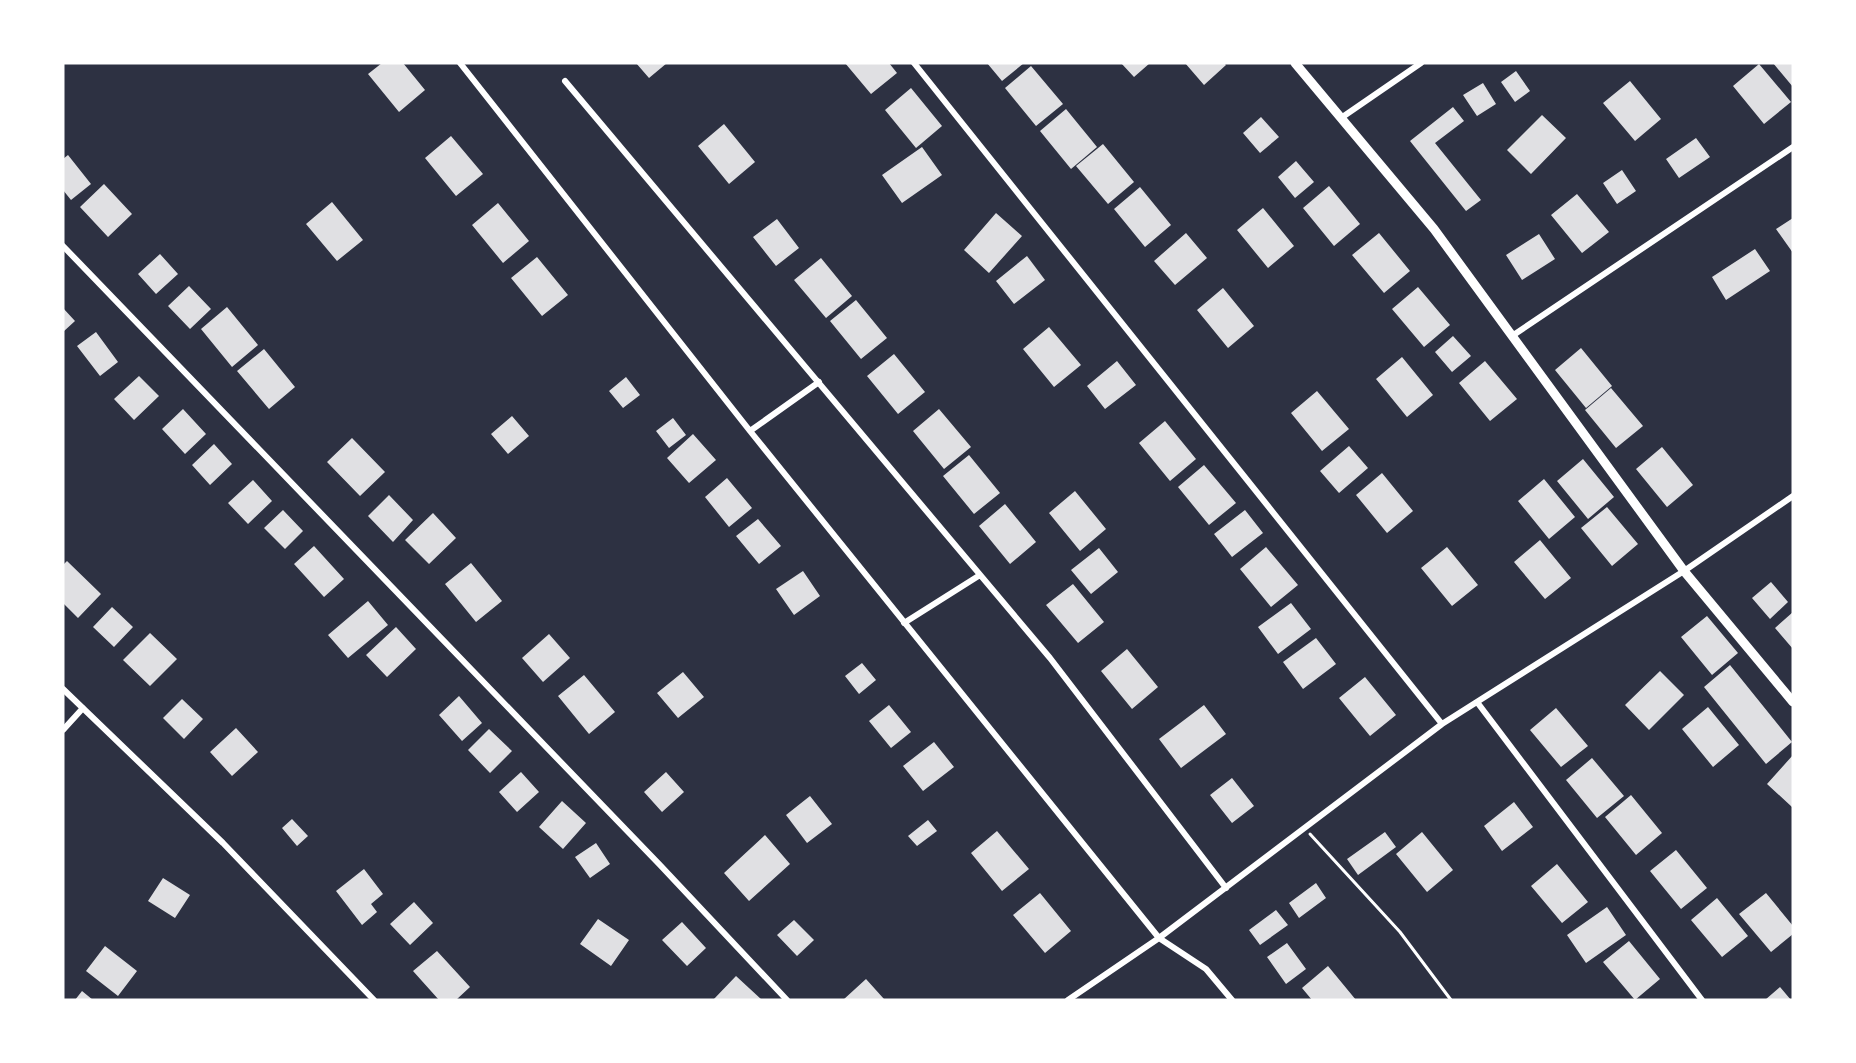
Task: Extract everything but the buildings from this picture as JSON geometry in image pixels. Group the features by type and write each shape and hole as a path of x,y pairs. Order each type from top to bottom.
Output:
{"street":[{"path":"460,63 750,431 1160,938 1206,969 1232,1000"},
{"path":"914,63 1442,724"},
{"path":"1295,63 1434,229 1684,571 1793,702"},
{"path":"1341,118 1421,63"},
{"path":"565,81 1050,658 1226,888"},
{"path":"1512,336 1793,147"},
{"path":"63,246 787,1000"},
{"path":"750,431 819,382"},
{"path":"1068,1000 1160,938 1442,724 1684,571 1793,496"},
{"path":"904,623 980,575"},
{"path":"63,688 223,843 374,1000"},
{"path":"1477,702 1702,1000"},
{"path":"63,729 83,708"}],"path":[{"path":"1304,828 1400,933 1451,1000"}]}
